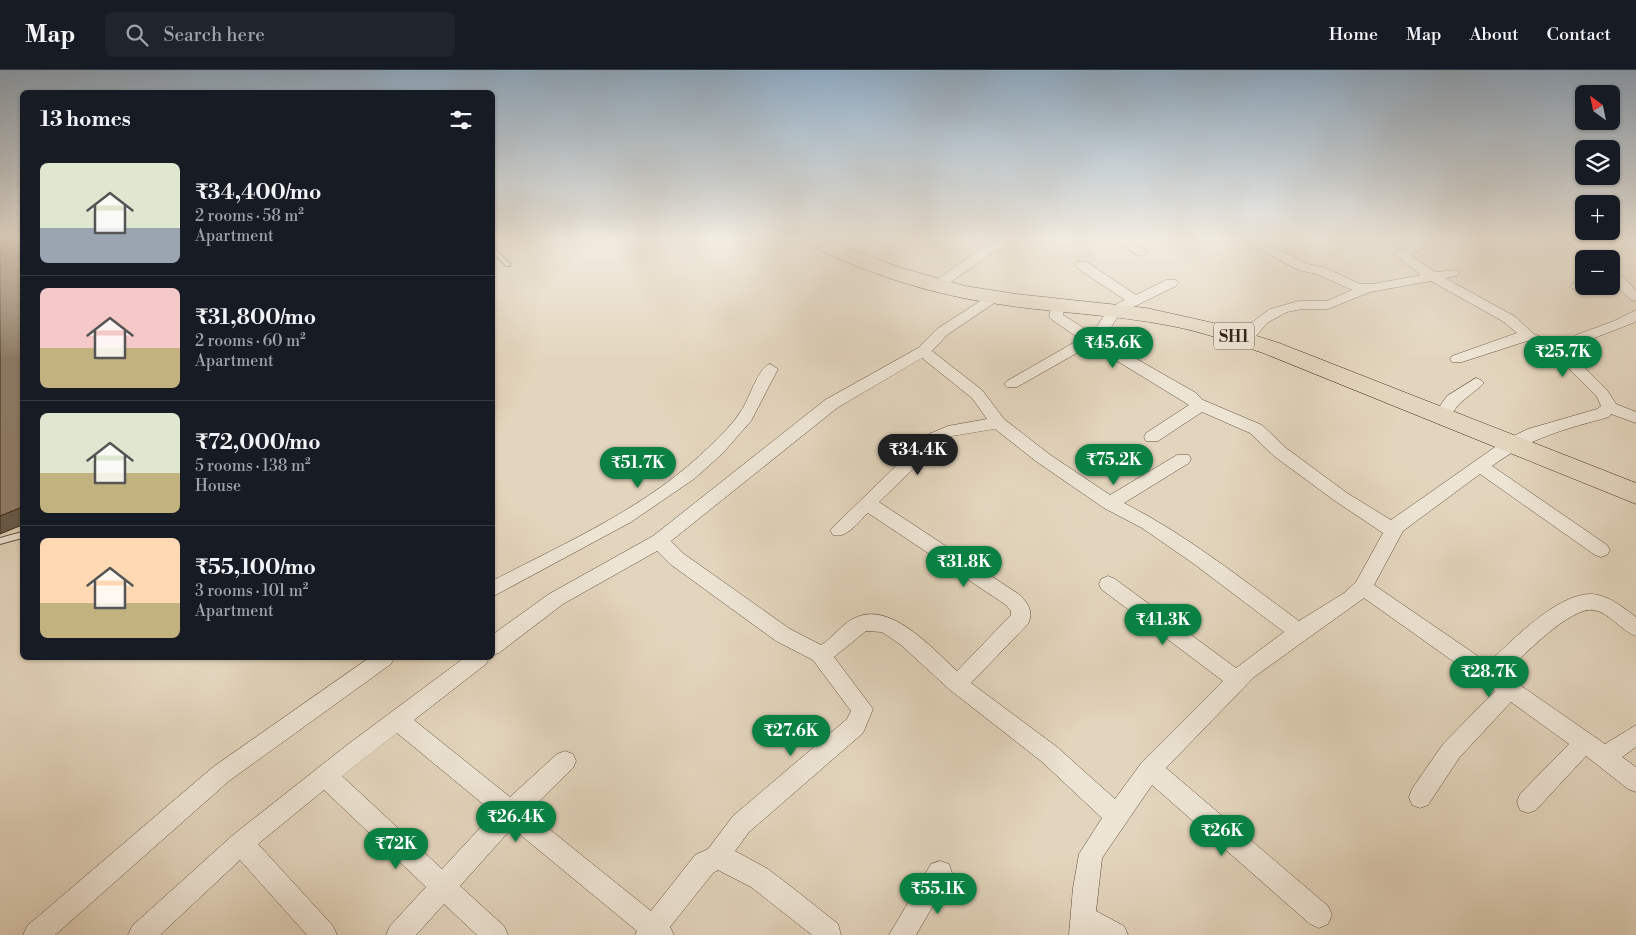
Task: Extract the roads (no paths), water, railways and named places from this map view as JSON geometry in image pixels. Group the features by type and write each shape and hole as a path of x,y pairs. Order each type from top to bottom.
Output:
{"main road":[{"name":"SH1","path":"923,280 996,297 1174,320 1245,340 1636,494"}],"street":[{"path":"937,285 944,280"},
{"path":"1105,280 1135,301"},
{"path":"1341,280 1358,288 1412,280"},
{"path":"1439,280 1510,319 1529,337"},
{"path":"1620,282 1636,297"},
{"path":"1012,384 1092,338 1104,328 1114,311 1171,284"},
{"path":"1245,340 1261,319 1272,314 1298,305 1332,304 1366,288"},
{"path":"495,644 556,599 659,541 831,404 923,351 942,332 996,297"},
{"path":"1058,305 1056,316 1062,322 1190,397 1197,404 1256,429 1280,452 1341,497 1393,530"},
{"path":"1567,352 1571,344 1587,334 1630,319 1636,314"},
{"path":"1457,359 1520,337 1529,337 1567,352 1572,365 1607,398 1609,407"},
{"path":"923,351 977,394 998,423 1043,458 1110,503 1148,523 1201,559 1299,632"},
{"path":"495,588 626,516 710,457 743,422 770,369"},
{"path":"1441,416 1453,400 1476,383"},
{"path":"1152,436 1196,409 1197,404"},
{"path":"1609,407 1636,418"},
{"path":"1115,935 1083,926 1085,888 1091,854 1150,769 1238,680 1299,632 1351,598 1363,587 1393,530 1410,515 1511,444 1534,433 1603,413 1609,407"},
{"path":"839,530 935,438 954,430 998,423"},
{"path":"1110,503 1183,459"},
{"path":"1480,466 1601,550"},
{"path":"867,503 1013,600 1021,609 1021,618 957,684"},
{"path":"398,720 654,933 704,864 716,857 741,824 856,726 862,709 820,654 783,635 677,558 659,541"},
{"path":"1108,584 1238,680"},
{"path":"1363,587 1585,742 1636,781"},
{"path":"1489,676 1534,634 1581,602 1600,604 1636,628"},
{"path":"820,654 830,650 862,623 886,624 908,639 957,684 1049,754 1116,816"},
{"path":"36,935 221,774 381,660"},
{"path":"146,934 242,843 325,776 476,660"},
{"path":"1420,797 1451,751 1509,690"},
{"path":"1604,757 1636,735"},
{"path":"1528,802 1585,742"},
{"path":"399,935 444,888 510,813 565,760"},
{"path":"1150,769 1319,915"},
{"path":"325,776 495,935"},
{"path":"242,843 324,935"},
{"path":"716,857 729,859 776,891 828,933"},
{"path":"902,935 940,874"}],"lane":[{"path":"0,541 20,536"}]}
